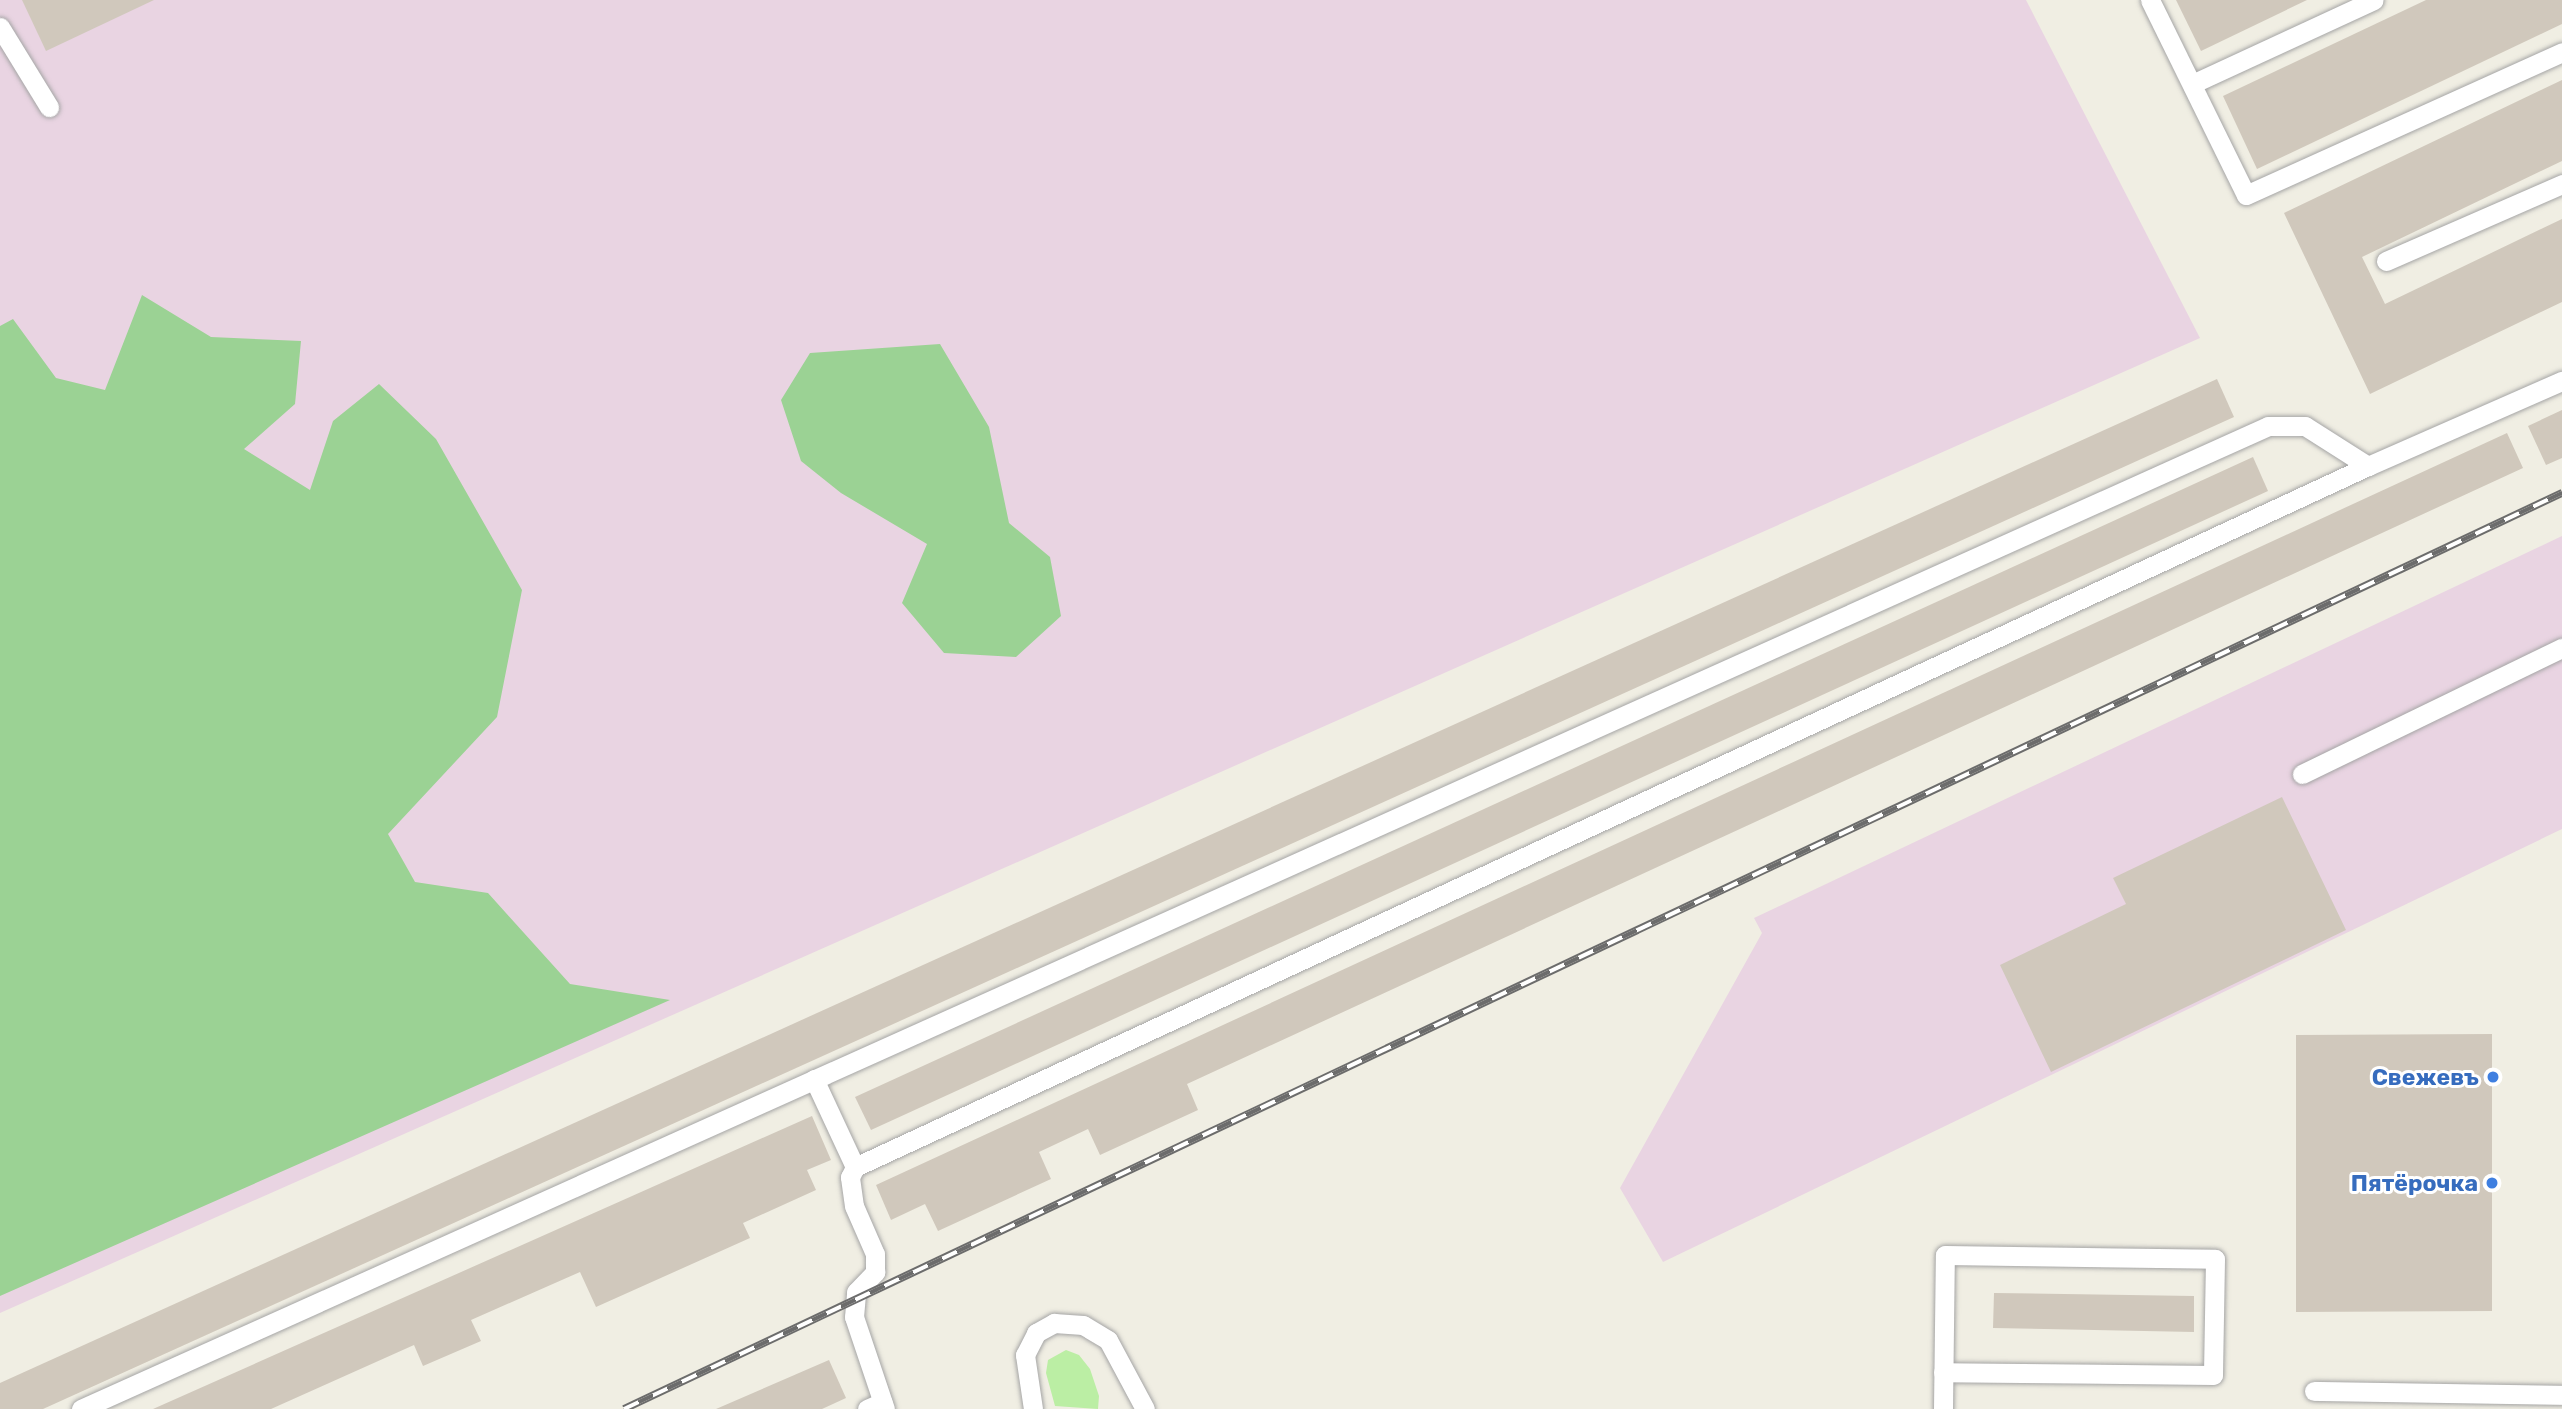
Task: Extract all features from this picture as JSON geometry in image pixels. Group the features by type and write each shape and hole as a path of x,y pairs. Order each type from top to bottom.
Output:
{"lane":[{"path":"2150,0 2246,195 2562,52"},
{"path":"2192,84 2374,0"},
{"path":"0,27 49,107"},
{"path":"2386,261 2562,184"},
{"path":"878,1407 854,1317 856,1292 875,1272 875,1254 854,1206 850,1177 855,1167 2368,467 2562,381"},
{"path":"81,1409 2268,426 2305,426 2368,467"},
{"path":"2302,774 2562,648"},
{"path":"814,1079 855,1167"},
{"path":"1942,1409 1945,1255 2215,1259 2213,1376 1943,1372"},
{"path":"1033,1409 1025,1355 1036,1333 1054,1323 1083,1325 1108,1340 1145,1409"},
{"path":"2314,1391 2562,1395"}],"shaded area":[{"path":"0,0 2026,0 2200,338 0,1313"},
{"path":"2562,536 2562,829 1663,1262 1620,1188 1762,933 1754,918"}],"green space":[{"path":"142,295 211,337 301,341 295,404 244,449 310,490 333,421 379,384 436,439 522,590 497,717 388,834 415,882 488,893 570,984 670,1000 0,1296 0,326 13,319 56,378 105,390"},
{"path":"940,344 989,427 1009,523 1050,557 1061,616 1016,657 944,653 902,603 927,544 841,493 801,461 781,400 810,353"},
{"path":"1066,1350 1079,1355 1090,1369 1099,1396 1098,1409 1055,1406 1046,1373 1048,1360"}],"building":[{"path":"22,0 154,0 46,51"},
{"path":"2176,0 2307,0 2201,51"},
{"path":"2426,0 2562,0 2562,24 2257,169 2223,96"},
{"path":"2562,80 2562,161 2362,257 2385,304 2562,219 2562,302 2370,394 2284,213"},
{"path":"2217,379 2234,417 43,1409 0,1409 0,1383"},
{"path":"2562,410 2562,458 2546,465 2528,426"},
{"path":"2507,433 2523,468 1187,1084 1198,1110 1100,1155 1088,1129 1039,1152 1051,1179 938,1231 925,1204 891,1220 876,1185"},
{"path":"2253,457 2268,491 871,1130 855,1097"},
{"path":"2282,797 2346,930 2051,1072 2000,965 2126,904 2113,878"},
{"path":"2492,1034 2492,1311 2296,1312 2296,1035"},
{"path":"812,1116 831,1160 807,1170 816,1190 743,1223 750,1238 596,1307 580,1272 471,1320 481,1341 423,1366 414,1345 271,1409 153,1409"},
{"path":"1994,1293 2194,1296 2194,1332 1993,1328"},
{"path":"829,1360 846,1398 822,1409 716,1409"}],"railway":[{"path":"624,1409 2562,493"}],"place":[{"name":"Свежевъ","path":"2493,1077"},
{"name":"Пятёрочка","path":"2492,1183"}]}
